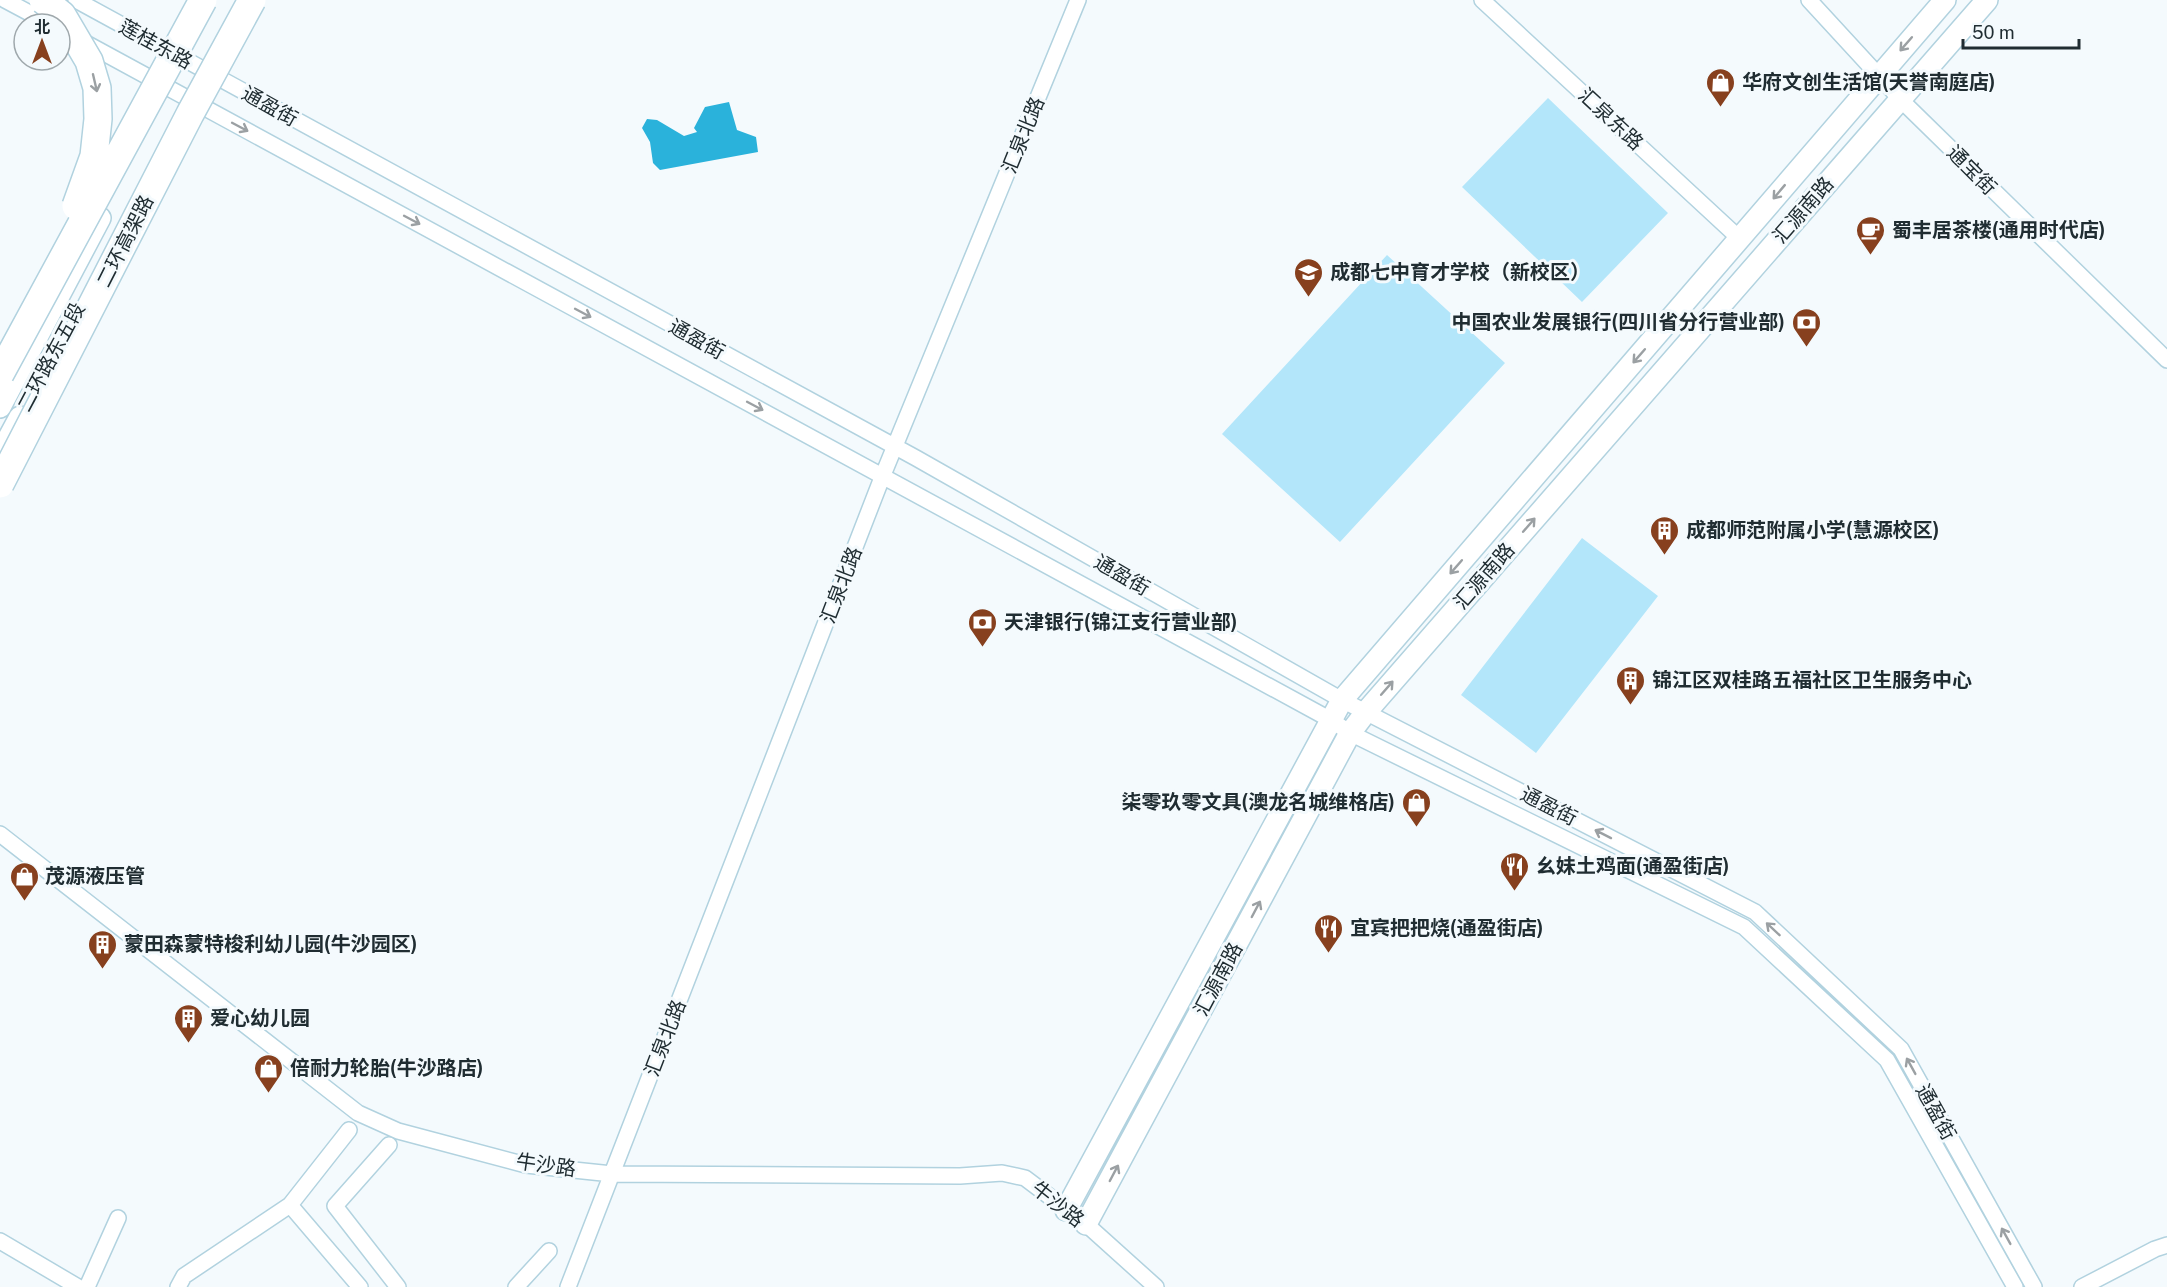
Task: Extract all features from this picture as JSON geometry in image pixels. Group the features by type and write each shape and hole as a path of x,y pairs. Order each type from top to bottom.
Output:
{"highway":[{"path":"5,374 61,244 94,156 98,119 97,88 89,61 62,15 43,0"},
{"path":"30,319 203,0"},
{"name":"二环高架路","path":"0,484 190,114 252,0"}],"street":[{"path":"5,0 28,12"},
{"name":"莲桂东路","path":"76,0 205,70"},
{"name":"二环路东五段","path":"0,407 5,374 216,0"},
{"name":"二环路东五段","path":"0,454 189,99 246,0"},
{"name":"汇泉北路","path":"568,1287 883,475 1078,0"},
{"name":"汇泉东路","path":"1482,0 1740,238"},
{"name":"通宝街","path":"1809,0 1900,99 2167,360"},
{"name":"汇源南路","path":"1066,1209 1342,700 1945,0"},
{"name":"汇源南路","path":"1086,1224 1350,733 1987,0"},
{"name":"莲桂东路","path":"72,35 189,99"},
{"name":"通盈街","path":"205,70 895,447 1342,700 1755,912 1901,1049 2034,1287"},
{"name":"通盈街","path":"189,99 883,475 1331,720 1350,733 1744,927 1887,1060 2015,1287"},
{"name":"牛沙路","path":"0,834 358,1113 398,1131 526,1165 612,1174 960,1176 1002,1173 1025,1178 1086,1224 1156,1287"},
{"path":"178,1287 184,1276 290,1205 349,1130"},
{"path":"389,1145 335,1206 398,1287"},
{"path":"290,1205 360,1287"},
{"path":"87,1287 118,1218"},
{"path":"0,1241 78,1287"},
{"path":"2082,1287 2167,1245"},
{"path":"516,1287 549,1251"}],"shaded area":[{"path":"1548,98 1668,213 1582,302 1462,187"},
{"path":"1387,255 1505,363 1340,542 1222,434"},
{"path":"1582,538 1658,596 1536,753 1461,695"}],"water":[{"path":"729,102 737,130 756,137 758,152 660,170 653,163 650,142 642,128 647,119 657,120 684,136 697,132 694,128 705,107"}],"place":[{"name":"华府文创生活馆(天誉南庭店)","path":"1721,108"},
{"name":"蜀丰居茶楼(通用时代店)","path":"1871,256"},
{"name":"成都七中育才学校（新校区）","path":"1309,298"},
{"name":"中国农业发展银行(四川省分行营业部)","path":"1806,348"},
{"name":"成都师范附属小学(慧源校区)","path":"1665,556"},
{"name":"天津银行(锦江支行营业部)","path":"983,648"},
{"name":"锦江区双桂路五福社区卫生服务中心","path":"1631,706"},
{"name":"柒零玖零文具(澳龙名城维格店)","path":"1416,828"},
{"name":"幺妹土鸡面(通盈街店)","path":"1515,892"},
{"name":"茂源液压管","path":"24,902"},
{"name":"宜宾把把烧(通盈街店)","path":"1329,954"},
{"name":"蒙田森蒙特梭利幼儿园(牛沙园区)","path":"103,970"},
{"name":"爱心幼儿园","path":"189,1044"},
{"name":"倍耐力轮胎(牛沙路店)","path":"269,1094"}]}
